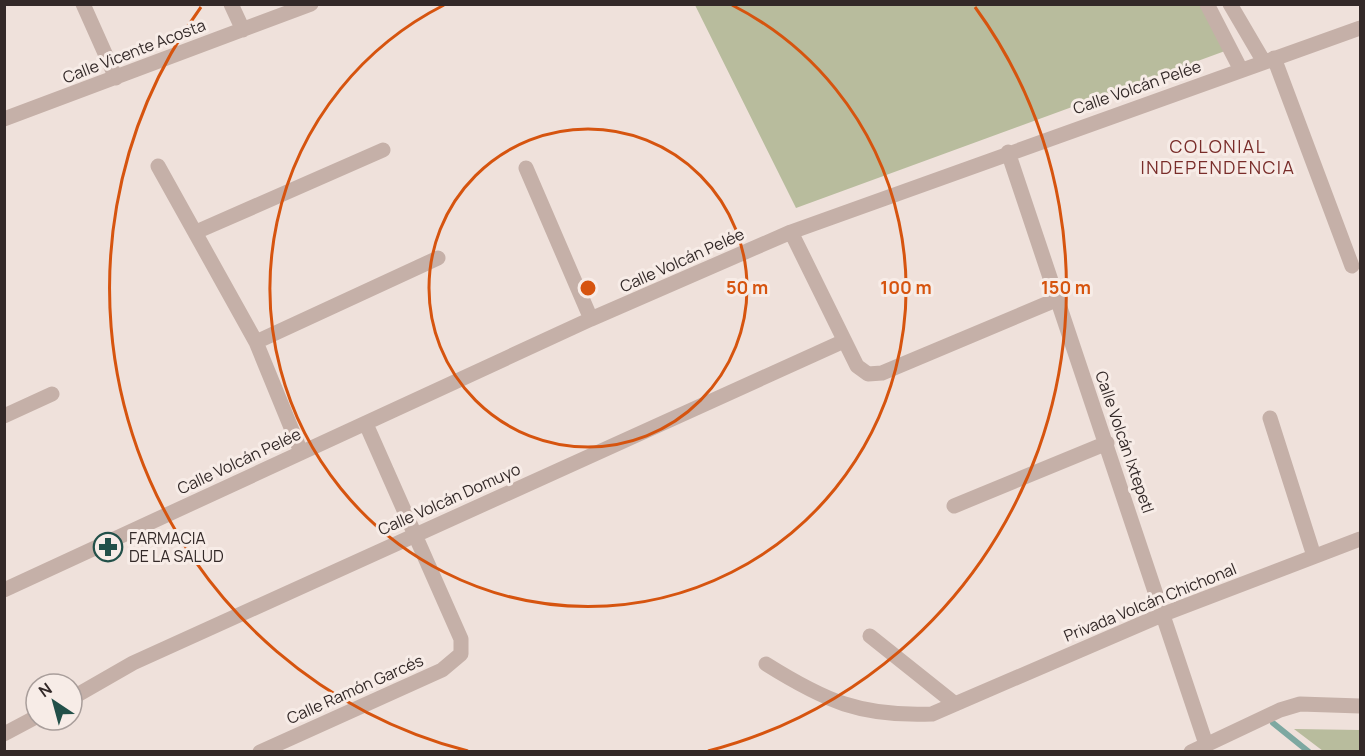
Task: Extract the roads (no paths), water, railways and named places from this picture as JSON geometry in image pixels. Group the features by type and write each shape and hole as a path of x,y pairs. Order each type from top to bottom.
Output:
{"street":[{"path":"83,4 116,78"},
{"path":"231,4 243,30"},
{"name":"Calle Vicente Acosta","path":"4,119 311,4"},
{"path":"1207,4 1241,70"},
{"path":"1230,4 1269,60 1352,266"},
{"name":"Calle Volcán Pelée","path":"4,590 591,319 791,231 1360,28"},
{"path":"196,232 383,150"},
{"name":"Calle Volcán Ixtepetl","path":"1008,152 1206,744"},
{"path":"158,166 256,342 301,452"},
{"path":"526,168 591,319"},
{"path":"791,231 857,366 868,374 882,373 1058,299"},
{"path":"256,342 438,258"},
{"name":"Calle Volcán Domuyo","path":"84,691 133,663 844,341"},
{"path":"4,416 52,394"},
{"path":"1270,418 1314,556"},
{"path":"366,424 416,534"},
{"path":"954,506 1107,443"},
{"name":"Calle Ramón Garcés","path":"260,752 442,670 461,654 460,639 416,534"},
{"name":"Privada Volcán Chichonal","path":"766,664 827,700 870,711 908,715 932,714 1164,614 1360,539"},
{"path":"870,636 954,703"},
{"path":"1191,752 1280,710 1300,704 1360,706"},
{"path":"4,734 24,723"}],"waterway":[{"path":"1273,723 1309,752"}],"place":[{"name":"FARMACIA DE LA SALUD","path":"108,547"}],"district":[{"name":"COLONIAL INDEPENDENCIA","path":"1218,156"}]}
